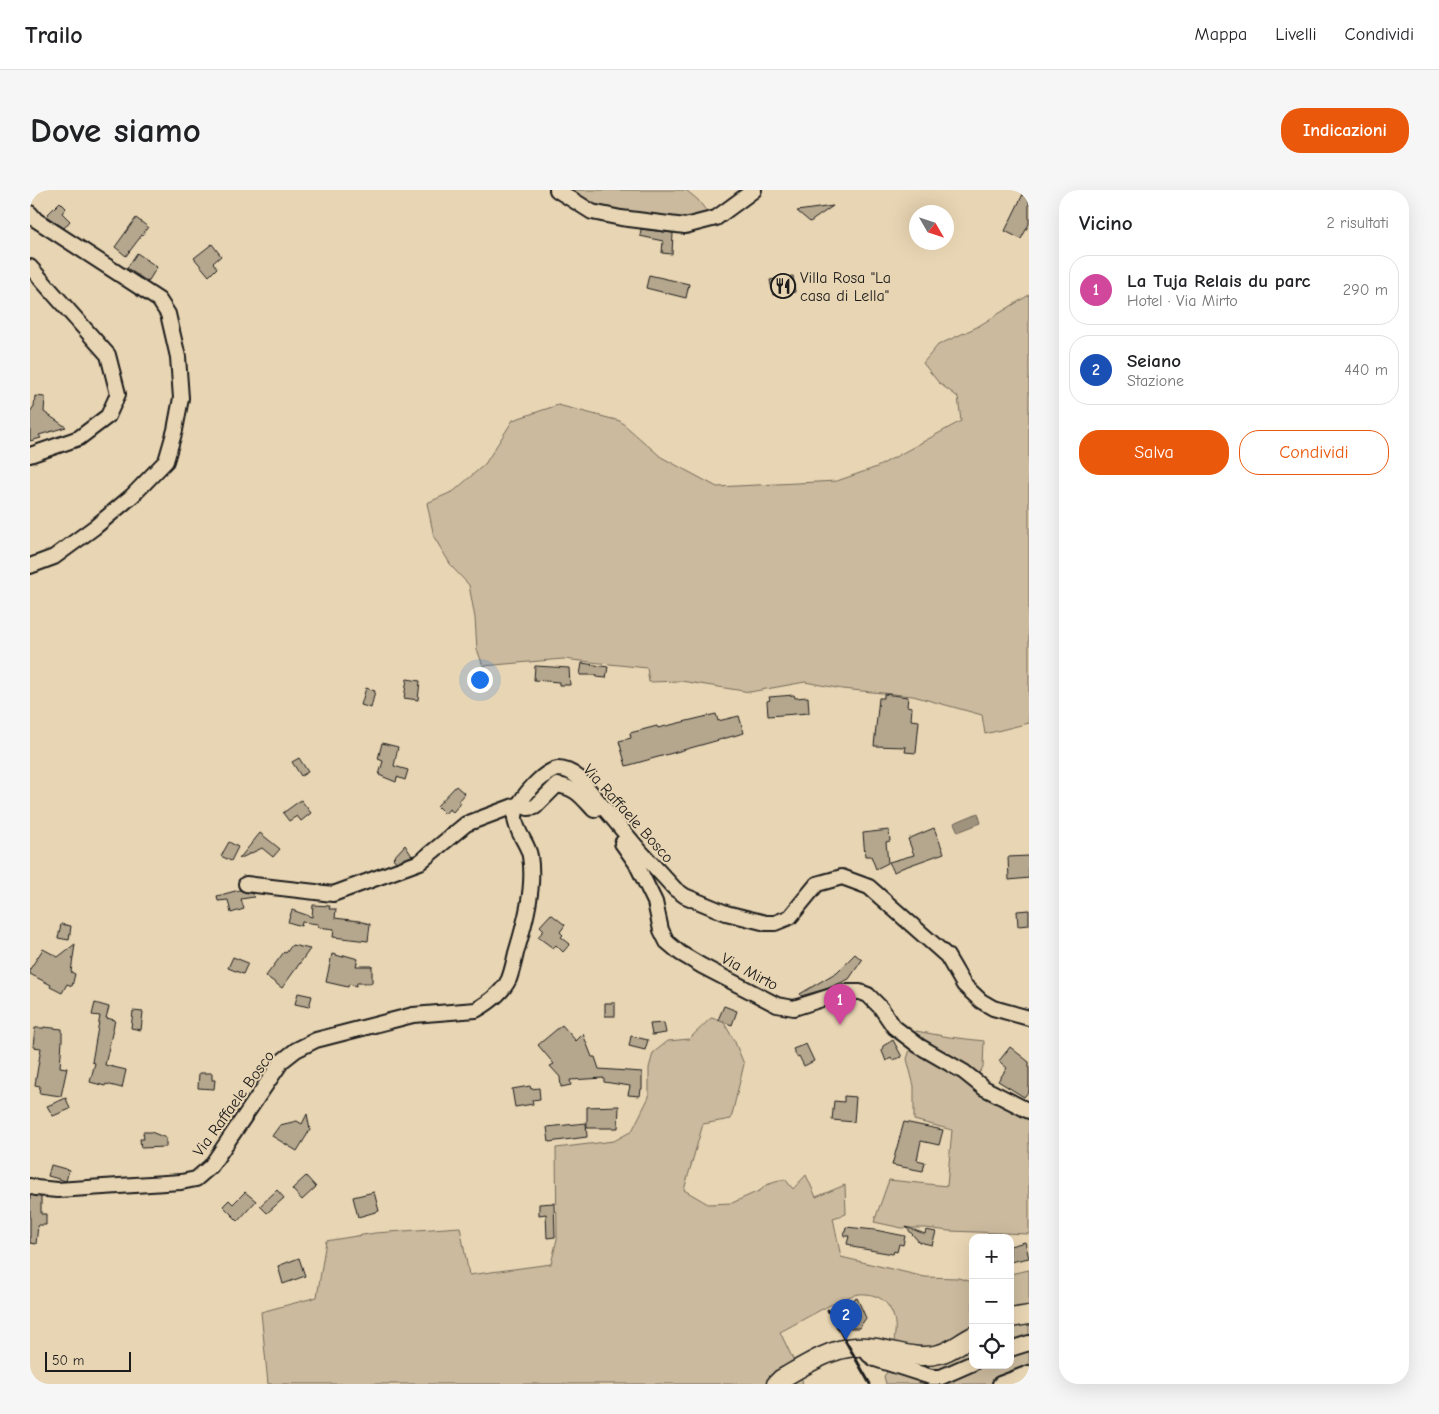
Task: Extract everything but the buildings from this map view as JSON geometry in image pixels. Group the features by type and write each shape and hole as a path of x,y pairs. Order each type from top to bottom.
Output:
{"main road":[{"path":"1014,1317 1029,1315"},
{"path":"776,1384 781,1379 836,1350 867,1347 925,1356 938,1355 969,1339"}],"street":[{"path":"557,190 592,212 621,218 685,226 716,218 754,190"},
{"path":"30,214 36,220 159,300 168,314 174,338 178,357 181,398 166,462 132,496 95,527 54,557 30,566"},
{"path":"30,267 108,355 118,394 108,416 78,438 30,455"},
{"name":"Via Raffaele Bosco","path":"30,1186 57,1190 181,1182 196,1179 211,1166 282,1061 296,1050 316,1040 413,1015 476,1010 485,1005 504,988 509,979 523,930 532,881 530,853 518,832 515,817 519,804 538,780 550,772 562,769 571,772 579,778 640,851 675,889 685,896 726,913 775,924 790,917 817,884 842,877 869,887 947,956 964,985 981,1001 993,1008 1029,1018"},
{"name":"Via Mirto","path":"519,804 528,808 535,807 557,785 566,786 578,792 623,844 636,863 655,902 661,930 668,942 680,953 777,1005 794,1008 844,992 860,992 868,995 881,1008 894,1027 918,1046 964,1072 984,1088 1029,1111"},
{"path":"246,884 333,894 420,862 466,824 519,804"},
{"path":"1014,1348 1029,1343"},
{"path":"867,1347 869,1355 876,1359 930,1377 941,1377 969,1365"},
{"path":"1000,1384 1029,1373"}],"shaded area":[{"path":"571,190 686,190 698,200 708,213 690,221 600,209"},
{"path":"1029,295 1029,723 985,734 982,715 913,696 842,689 805,682 750,692 681,681 649,682 647,668 563,659 483,666 477,649 475,618 469,585 452,567 434,537 427,503 454,491 485,464 513,420 558,405 620,421 661,457 717,487 837,481 877,467 961,421 958,397 939,383 923,363 938,345 977,327"},
{"path":"978,813 981,823 958,832 954,823"},
{"path":"711,1018 723,1021 735,1042 744,1064 731,1119 703,1124 684,1190 708,1204 732,1203 761,1190 766,1185 785,1179 793,1189 806,1175 816,1197 845,1185 846,1214 833,1218 841,1257 925,1277 958,1278 969,1281 969,1369 1014,1369 1014,1273 1029,1270 1029,1384 886,1384 884,1376 890,1367 892,1356 895,1329 894,1319 889,1307 876,1296 859,1294 820,1310 780,1332 803,1384 268,1384 261,1312 317,1297 326,1241 375,1233 460,1227 469,1275 551,1264 557,1239 556,1148 614,1141 632,1131 649,1097 649,1068 653,1053 668,1041 689,1039"},
{"path":"916,1031 984,1041 983,1067 976,1078 1029,1117 1029,1234 902,1228 874,1222 889,1180 947,1186 952,1130 914,1120 914,1086 907,1059"}],"railway":[{"path":"828,1310 870,1384"}],"place":[{"name":"Villa Rosa \"La casa di Lella\"","path":"783,286"},
{"name":"La Tuja Relais du parc","path":"840,1025"},
{"name":"Seiano","path":"846,1340"}]}
